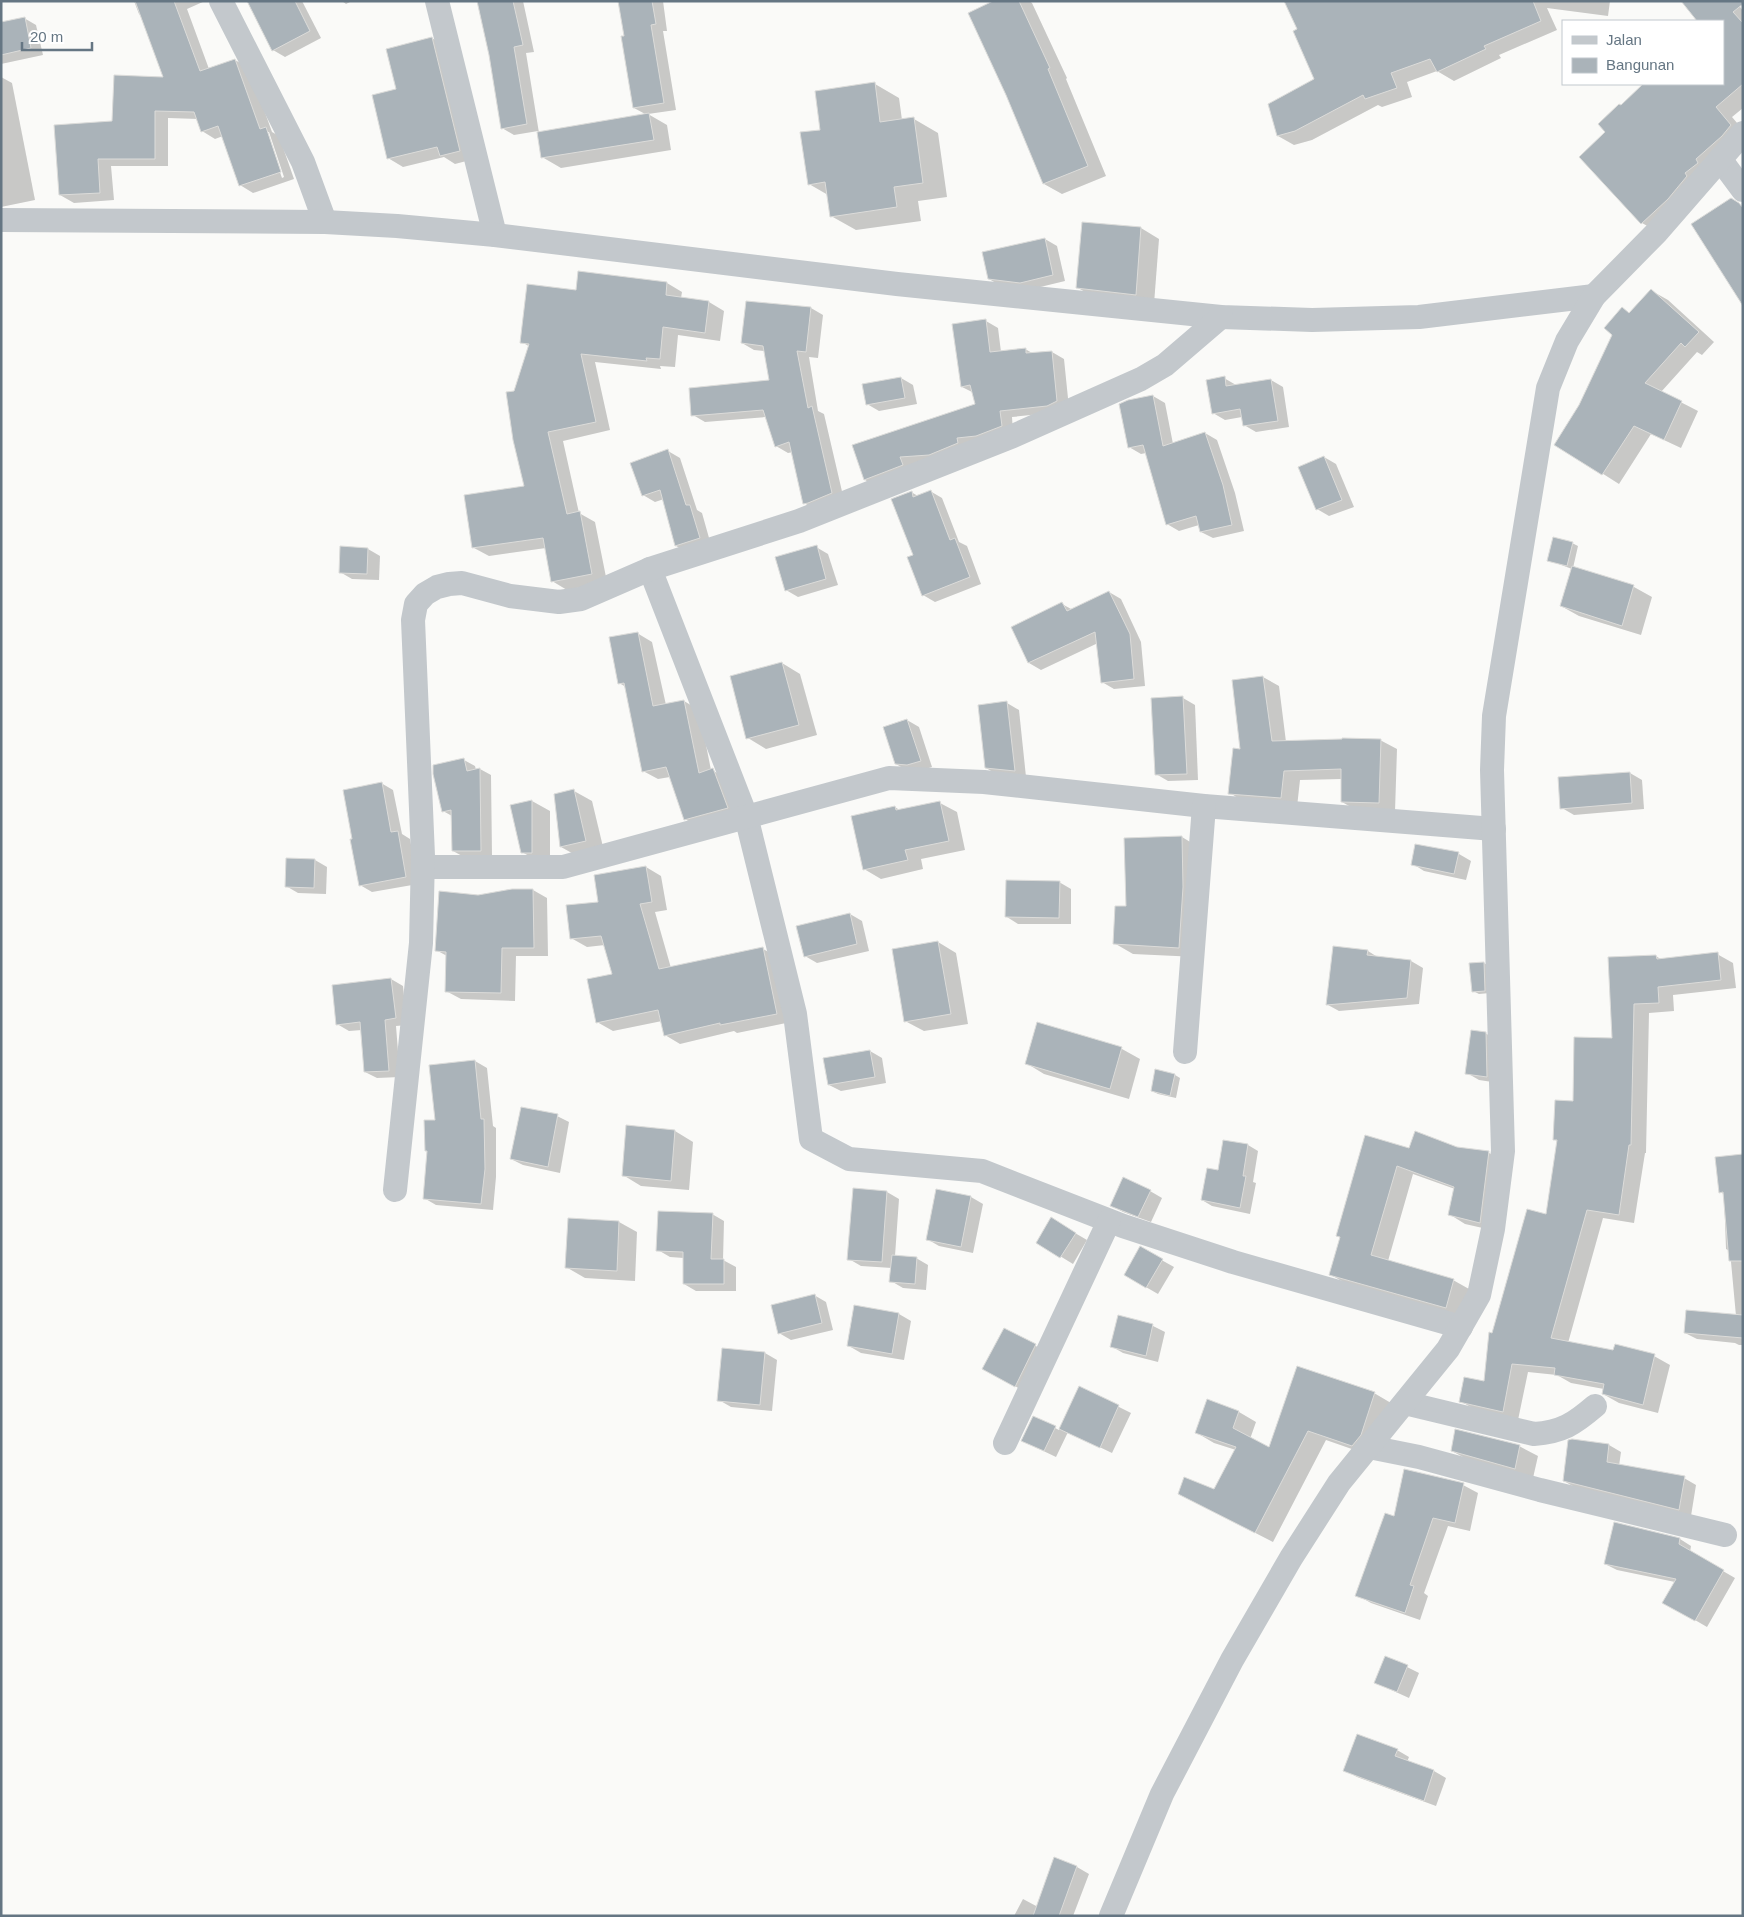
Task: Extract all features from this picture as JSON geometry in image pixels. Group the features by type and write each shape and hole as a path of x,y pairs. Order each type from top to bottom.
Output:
{"street":[{"path":"221,1 303,162 325,222"},
{"path":"438,1 495,235"},
{"path":"1111,1916 1162,1794 1232,1660 1297,1549 1339,1483 1448,1349 1479,1295 1494,1229 1504,1151 1492,770 1494,716 1548,388 1567,341 1594,296 1656,233 1743,133"},
{"path":"1720,160 1743,190"},
{"path":"1,220 325,222 495,235 897,284 1221,317 1312,320 1419,318 1594,296"},
{"path":"395,1190 422,943 423,867 413,620 416,604 425,594 437,587 462,583 510,596 559,602 581,599 650,569 800,522 1013,436 1141,379 1165,366 1221,317"},
{"path":"650,569 746,816 796,1014 811,1139 849,1159 982,1171 1109,1221 1233,1262 1461,1327"},
{"path":"423,867 562,867 889,778 984,782 1204,806 1494,829"},
{"path":"1185,1052 1204,806"},
{"path":"1004,1443 1109,1221"},
{"path":"1404,1403 1534,1434 1550,1433 1565,1428 1595,1406"},
{"path":"1369,1446 1725,1535"}],"building":[{"path":"135,1 174,1 200,71 235,59 260,129 266,127 281,172 239,186 218,126 201,132 194,112 155,111 155,159 98,159 100,193 59,195 54,125 112,121 114,75 163,77"},
{"path":"247,1 295,1 310,31 272,51"},
{"path":"477,1 513,1 523,45 514,47 527,124 501,129 489,55"},
{"path":"618,1 652,1 656,24 651,25 664,103 633,108 621,36 624,36"},
{"path":"993,1 1019,1 1050,68 1048,69 1088,166 1043,184 1006,95 968,13"},
{"path":"1284,1 1533,1 1541,21 1484,46 1486,49 1437,72 1430,59 1391,73 1397,88 1365,99 1363,95 1295,131 1277,136 1268,104 1314,79 1293,31 1297,29"},
{"path":"1681,1 1743,1 1743,4 1733,12 1743,23 1743,84 1716,107 1731,125 1722,136 1696,159 1698,163 1685,173 1687,176 1668,199 1641,224 1579,157 1605,132 1598,124 1642,85 1724,85 1724,20 1696,20"},
{"path":"25,17 31,48 1,55 1,22"},
{"path":"432,37 460,151 440,156 437,147 387,159 372,95 396,89 386,49"},
{"path":"875,82 880,122 914,117 923,183 894,187 897,207 830,217 825,182 808,185 800,132 820,130 815,91"},
{"path":"649,113 654,140 541,158 537,132"},
{"path":"1731,198 1743,208 1743,306 1691,224"},
{"path":"1082,222 1141,227 1136,295 1076,288"},
{"path":"1045,238 1053,275 1020,283 988,279 982,252"},
{"path":"578,271 667,282 666,295 709,301 705,333 663,327 660,359 646,358 647,361 581,354 596,422 548,432 567,514 580,511 592,574 551,582 543,538 472,548 464,495 524,486 513,440 506,392 514,391 529,344 520,343 527,284 576,290"},
{"path":"1651,289 1699,332 1685,347 1681,343 1645,383 1682,401 1664,440 1634,426 1602,475 1554,445 1579,405 1612,335 1604,328 1622,307 1629,313"},
{"path":"746,301 811,307 806,352 797,351 808,408 812,406 832,493 808,503 803,504 789,442 775,447 763,410 691,416 689,388 769,380 763,346 741,343"},
{"path":"986,319 990,352 1026,348 1026,353 1052,351 1057,401 1047,406 1000,411 1002,426 976,436 957,438 958,443 929,455 900,457 903,465 864,480 852,445 975,404 970,385 961,387 952,324"},
{"path":"1225,376 1226,386 1271,379 1278,421 1243,426 1240,409 1212,414 1206,380"},
{"path":"901,377 905,398 866,405 862,384"},
{"path":"1153,395 1163,446 1205,432 1223,485 1232,525 1200,532 1196,516 1166,525 1143,445 1128,448 1119,404 1128,400"},
{"path":"668,449 686,505 690,505 700,538 675,546 660,490 642,496 630,463"},
{"path":"1324,456 1342,500 1316,510 1298,467"},
{"path":"931,490 950,540 955,538 970,577 922,596 907,557 913,555 891,499 912,491 913,497"},
{"path":"1553,537 1573,542 1567,566 1547,561"},
{"path":"817,545 826,579 785,591 775,557"},
{"path":"340,546 368,548 367,574 339,573"},
{"path":"1572,566 1634,585 1622,626 1560,606"},
{"path":"1109,591 1130,634 1134,679 1101,683 1095,632 1028,663 1011,627 1062,602 1067,611"},
{"path":"638,632 653,706 684,700 699,773 713,768 728,808 684,820 666,767 642,772 624,683 618,684 609,637"},
{"path":"782,662 799,725 746,739 730,676"},
{"path":"1263,676 1272,741 1342,738 1381,739 1379,803 1341,802 1341,769 1284,771 1281,798 1228,794 1233,748 1240,749 1232,680"},
{"path":"1183,696 1187,774 1155,775 1151,698"},
{"path":"1007,701 1015,771 985,768 978,705"},
{"path":"907,719 921,761 907,765 895,764 883,727"},
{"path":"464,758 467,771 480,768 481,851 452,851 451,810 442,812 433,774 433,765"},
{"path":"1630,772 1632,803 1560,809 1558,777"},
{"path":"382,782 391,832 398,831 406,877 359,886 343,790"},
{"path":"574,789 586,841 560,847 554,794"},
{"path":"532,800 532,853 521,853 510,805"},
{"path":"940,801 949,841 905,850 908,860 863,870 851,816 895,806 896,810"},
{"path":"1182,836 1183,887 1179,948 1113,944 1115,906 1126,906 1124,838"},
{"path":"1415,844 1459,852 1454,874 1411,865"},
{"path":"286,858 315,859 314,888 285,887"},
{"path":"646,866 652,902 640,904 659,969 763,947 777,1014 720,1025 720,1023 664,1036 658,1010 596,1023 587,979 612,974 601,936 570,939 566,905 598,902 594,875"},
{"path":"1006,880 1060,881 1059,918 1005,917"},
{"path":"512,889 533,889 534,948 502,948 501,993 445,992 446,952 435,951 439,891 478,895"},
{"path":"850,913 857,944 804,957 796,926"},
{"path":"938,941 951,1014 904,1022 892,949"},
{"path":"1333,946 1368,950 1367,955 1411,960 1407,998 1326,1005"},
{"path":"1718,952 1721,980 1658,987 1659,1003 1634,1004 1631,1145 1629,1145 1619,1215 1587,1210 1551,1338 1613,1350 1615,1344 1655,1354 1643,1405 1602,1394 1604,1384 1554,1375 1555,1368 1512,1364 1503,1412 1459,1402 1464,1377 1484,1381 1489,1332 1492,1333 1527,1209 1546,1214 1557,1140 1553,1140 1555,1100 1573,1101 1574,1037 1612,1038 1608,957 1656,955 1657,959"},
{"path":"1484,962 1485,991 1472,992 1469,963"},
{"path":"391,978 396,1018 385,1020 389,1071 364,1072 360,1022 336,1025 332,985"},
{"path":"1037,1022 1122,1047 1110,1089 1025,1064"},
{"path":"1471,1030 1486,1032 1487,1077 1465,1074"},
{"path":"870,1050 875,1077 828,1085 823,1058"},
{"path":"475,1060 481,1119 484,1119 485,1169 481,1204 423,1199 427,1151 425,1151 424,1120 435,1120 429,1065"},
{"path":"1155,1069 1175,1074 1170,1096 1151,1091"},
{"path":"521,1107 558,1114 548,1167 510,1159"},
{"path":"626,1125 675,1130 671,1181 622,1176"},
{"path":"1415,1131 1457,1147 1489,1151 1480,1223 1448,1215 1454,1187 1397,1166 1371,1255 1454,1279 1446,1308 1329,1275 1340,1237 1336,1236 1365,1135 1409,1148"},
{"path":"1223,1140 1248,1144 1243,1176 1246,1176 1240,1208 1201,1200 1207,1168 1218,1170"},
{"path":"1743,1154 1743,1261 1729,1261 1723,1192 1719,1193 1715,1157"},
{"path":"1123,1177 1151,1190 1138,1217 1110,1206"},
{"path":"853,1188 887,1191 882,1262 847,1260"},
{"path":"936,1189 971,1196 961,1247 926,1240"},
{"path":"658,1211 713,1213 711,1259 724,1259 724,1284 683,1284 683,1252 656,1251"},
{"path":"1051,1217 1076,1233 1060,1258 1036,1243"},
{"path":"568,1218 619,1221 617,1271 565,1268"},
{"path":"1140,1246 1163,1259 1146,1288 1124,1275"},
{"path":"892,1255 917,1257 915,1284 889,1282"},
{"path":"815,1294 822,1323 778,1334 771,1305"},
{"path":"854,1305 899,1313 892,1354 847,1346"},
{"path":"1686,1310 1743,1315 1743,1338 1684,1333"},
{"path":"1118,1315 1153,1324 1146,1356 1110,1347"},
{"path":"1004,1328 1036,1344 1015,1387 982,1369"},
{"path":"722,1348 765,1352 760,1405 717,1401"},
{"path":"1297,1366 1375,1392 1361,1435 1352,1446 1308,1431 1255,1533 1178,1494 1184,1477 1214,1489 1236,1447 1195,1433 1207,1399 1239,1411 1233,1428 1269,1447"},
{"path":"1079,1386 1119,1405 1100,1448 1059,1429"},
{"path":"1033,1416 1056,1426 1044,1451 1021,1441"},
{"path":"1455,1429 1520,1445 1515,1469 1451,1451"},
{"path":"1568,1440 1609,1444 1607,1462 1685,1476 1679,1510 1563,1481"},
{"path":"1404,1469 1464,1483 1455,1523 1433,1518 1410,1585 1414,1586 1405,1613 1355,1596 1385,1513 1394,1516"},
{"path":"1614,1522 1680,1538 1679,1544 1724,1570 1695,1621 1662,1603 1676,1579 1604,1564"},
{"path":"1385,1656 1408,1665 1397,1692 1374,1683"},
{"path":"1357,1734 1398,1749 1395,1756 1434,1770 1424,1801 1343,1771"},
{"path":"1054,1857 1077,1866 1059,1916 1033,1916"}]}
